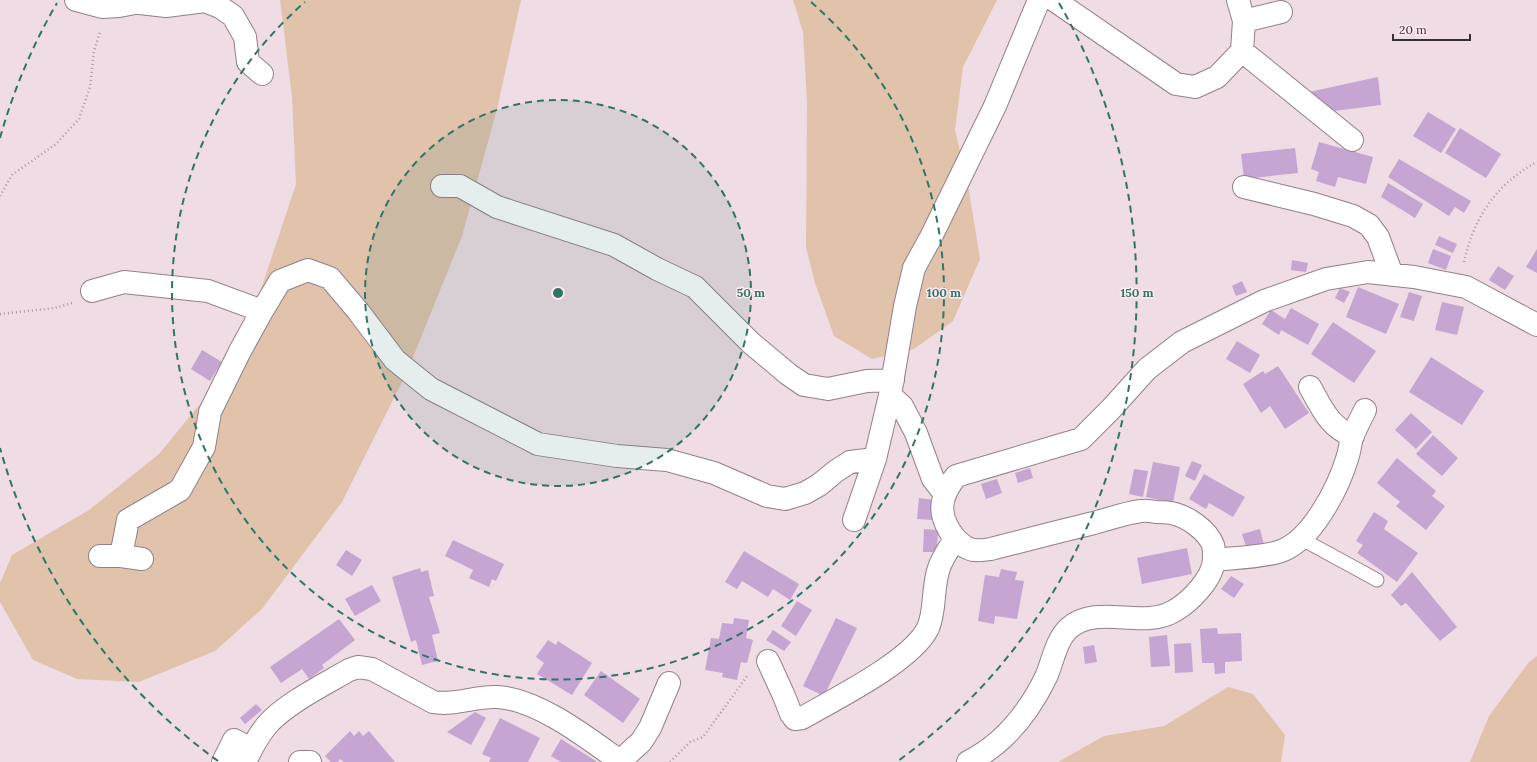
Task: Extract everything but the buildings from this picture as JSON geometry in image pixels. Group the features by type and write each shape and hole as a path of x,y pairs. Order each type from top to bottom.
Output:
{"street":[{"path":"76,0 102,6 145,2 166,6 205,1 220,7 233,16 245,38 248,62 262,74"},
{"path":"854,520 875,459 892,388 905,306 914,268 931,237 995,106 1039,0"},
{"path":"1054,0 1176,84 1195,87 1217,77 1242,51 1244,21 1238,0"},
{"path":"1244,21 1281,12"},
{"path":"1242,51 1352,140"},
{"path":"442,186 460,186 496,208 614,245 657,269 695,287 751,343 788,374 804,385 828,389 867,381 892,388 916,433 932,479 945,494"},
{"path":"1244,188 1314,204 1353,216 1369,225 1378,237 1392,274"},
{"path":"142,559 110,556 128,520 180,490 204,447 210,412 262,311 280,281 308,270 330,278 358,311 395,360 431,389 538,444 617,456 667,460 714,473 767,496 785,499 805,493 819,485 850,462 875,459"},
{"path":"968,762 997,743 1013,728 1029,708 1046,676 1061,637 1070,628 1088,618 1113,617 1149,619 1162,617 1174,611 1195,595 1205,582 1214,560 1213,546 1207,536 1186,518 1171,513 1142,511 983,550 972,550 951,534 945,520 942,502 956,476 1081,439 1111,409 1147,369 1182,342 1264,302 1326,279 1368,272 1392,274 1466,287 1537,325"},
{"path":"92,290 124,282 208,291 262,311"},
{"path":"1310,388 1329,420 1342,432 1352,436"},
{"path":"1214,560 1282,551 1300,538 1322,513 1339,482 1348,457 1352,436 1365,410"},
{"path":"768,661 791,714 795,719 802,718 866,681 905,655 919,641 928,628 938,569 956,539"},
{"path":"223,762 234,740 248,755 268,724 282,712 343,673 358,667 372,669 433,702 444,704 472,699 515,699 542,711 583,735 621,762 641,742 650,728 669,683"},
{"path":"300,762 310,762"}],"lane":[{"path":"1300,538 1378,580"}],"path":[{"path":"0,196 12,175 56,144 79,118 90,87 94,52 108,6"},
{"path":"1458,286 1467,248 1491,199 1507,182 1537,162"},
{"path":"0,314 56,308 82,300 92,290"},
{"path":"670,762 690,742 703,738 759,660 768,661"}],"shaded area":[{"path":"280,0 521,0 497,109 462,236 407,372 342,502 262,609 215,651 139,682 77,679 33,660 0,602 0,583 12,555 89,510 159,454 213,388 245,337 296,184 292,97"},
{"path":"793,0 997,0 963,67 955,130 968,185 980,259 953,321 914,349 872,359 834,336 815,283 806,247 807,102 803,32"},
{"path":"1537,656 1537,762 1470,762 1489,716 1529,662"},
{"path":"1228,687 1253,694 1285,735 1281,762 1058,762 1104,736 1164,726"}]}
